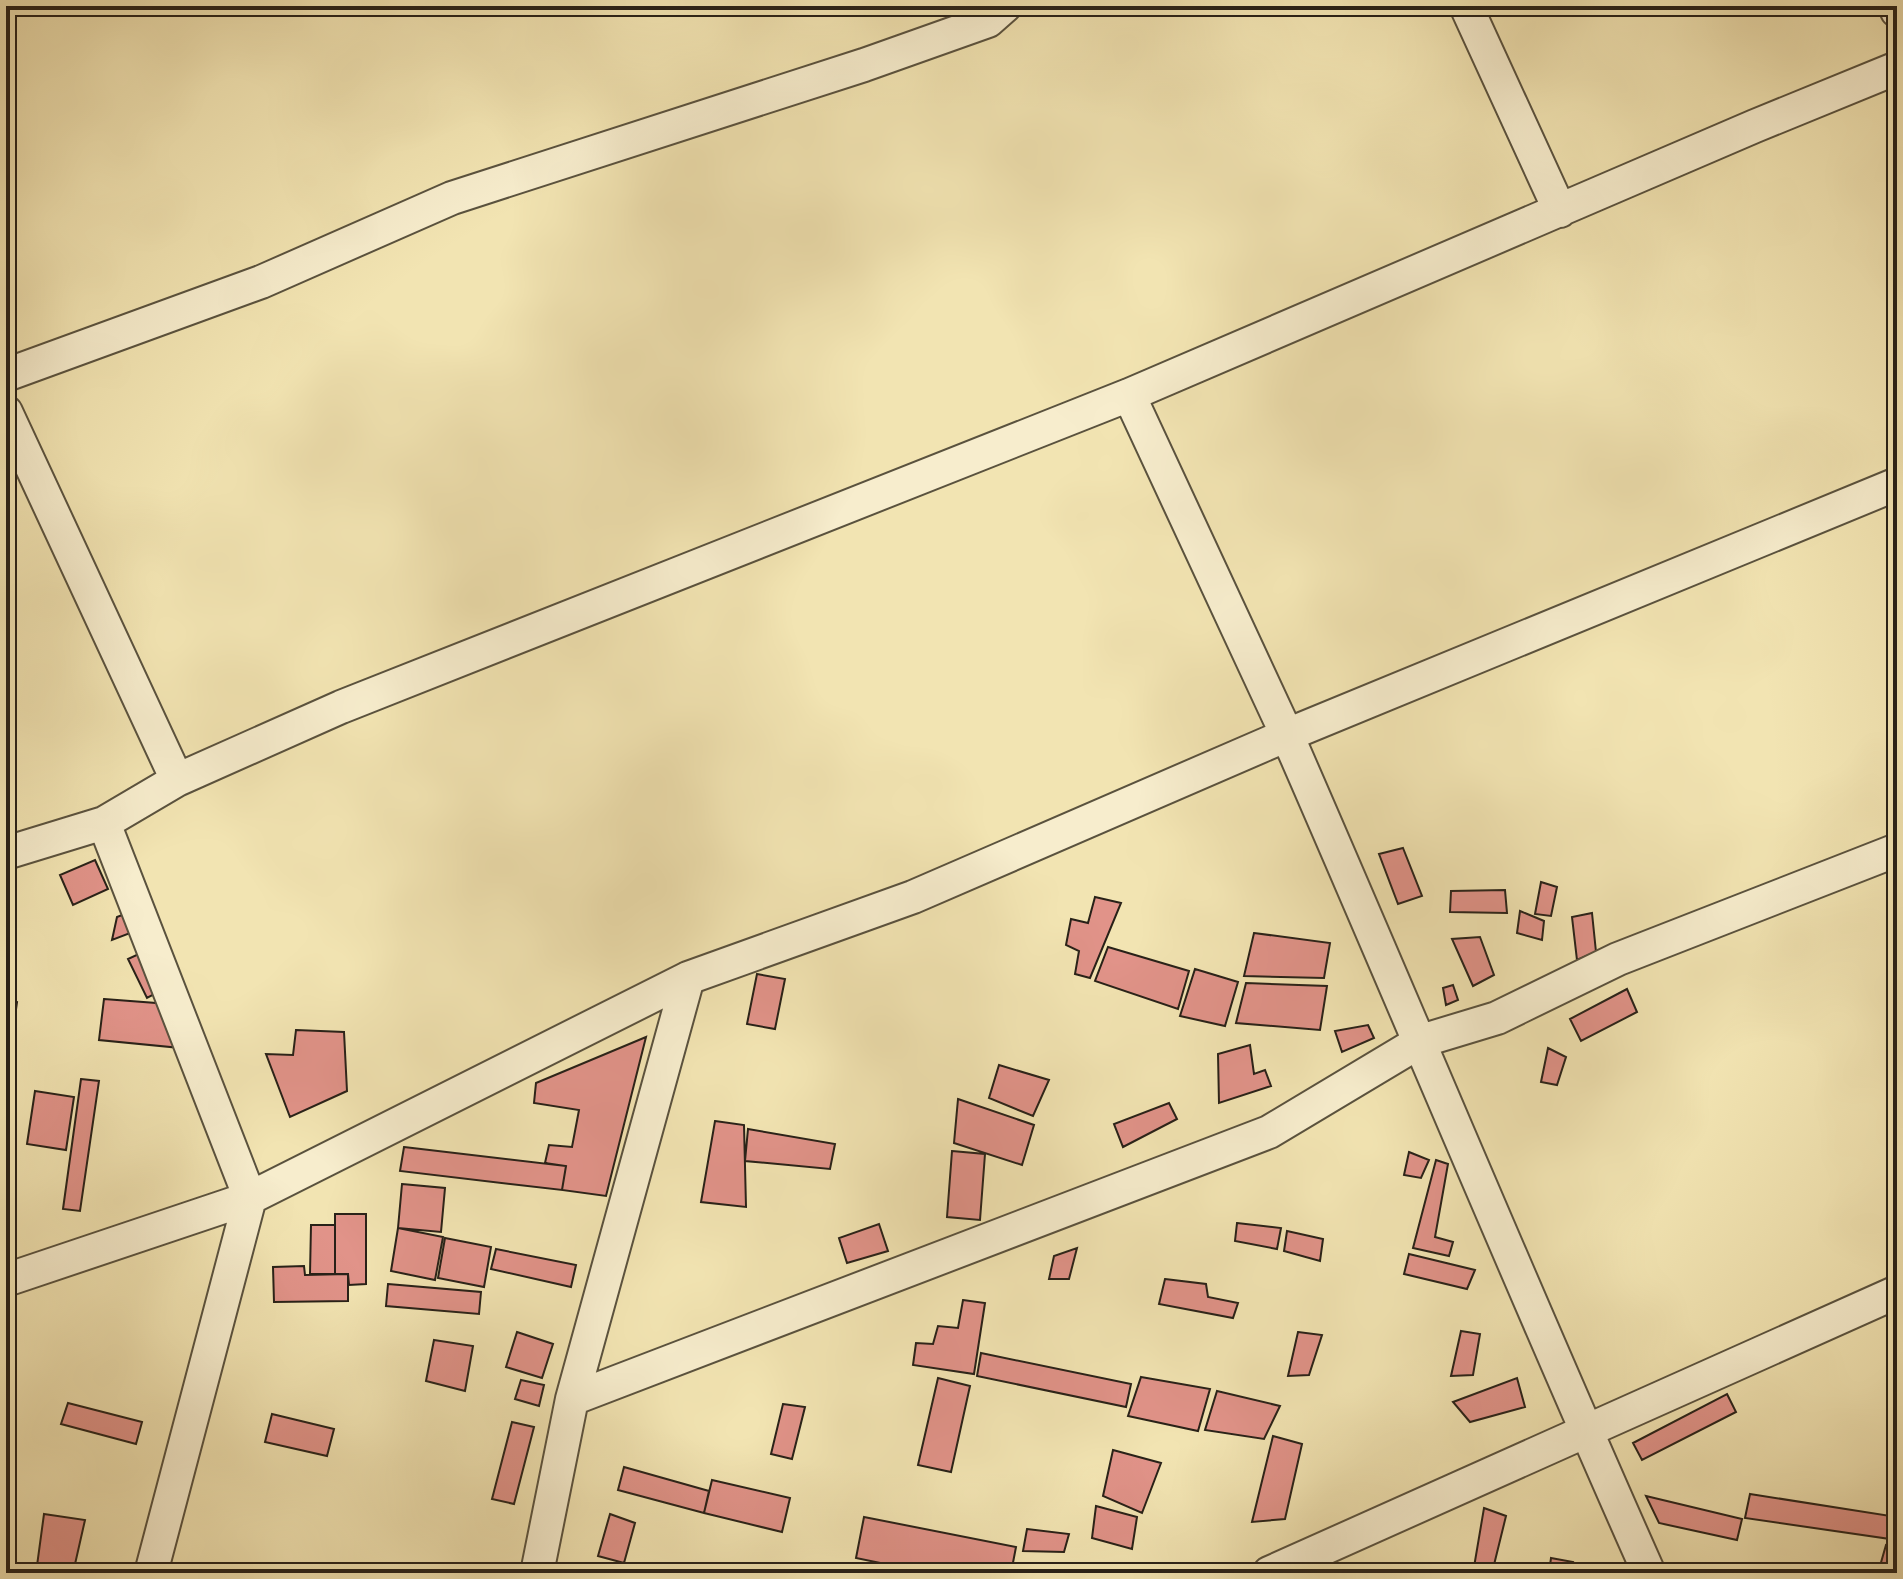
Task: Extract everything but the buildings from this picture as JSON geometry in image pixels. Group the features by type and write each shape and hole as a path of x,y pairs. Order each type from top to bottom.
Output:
{"street":[{"path":"6,375 261,282 452,198 864,65 988,21 1005,6"},
{"path":"1466,6 1560,211"},
{"path":"6,853 104,823 177,780 341,707 1129,395 1897,68"},
{"path":"1129,395 1287,735 1649,1573"},
{"path":"6,412 177,780"},
{"path":"6,1280 250,1198 688,978 913,897 1287,735 1897,484"},
{"path":"104,823 250,1198 151,1573"},
{"path":"572,1399 1269,1132 1421,1041 1497,1018 1618,959 1897,850"},
{"path":"537,1573 572,1399 688,978"},
{"path":"1279,1571 1585,1430 1897,1292"}]}
